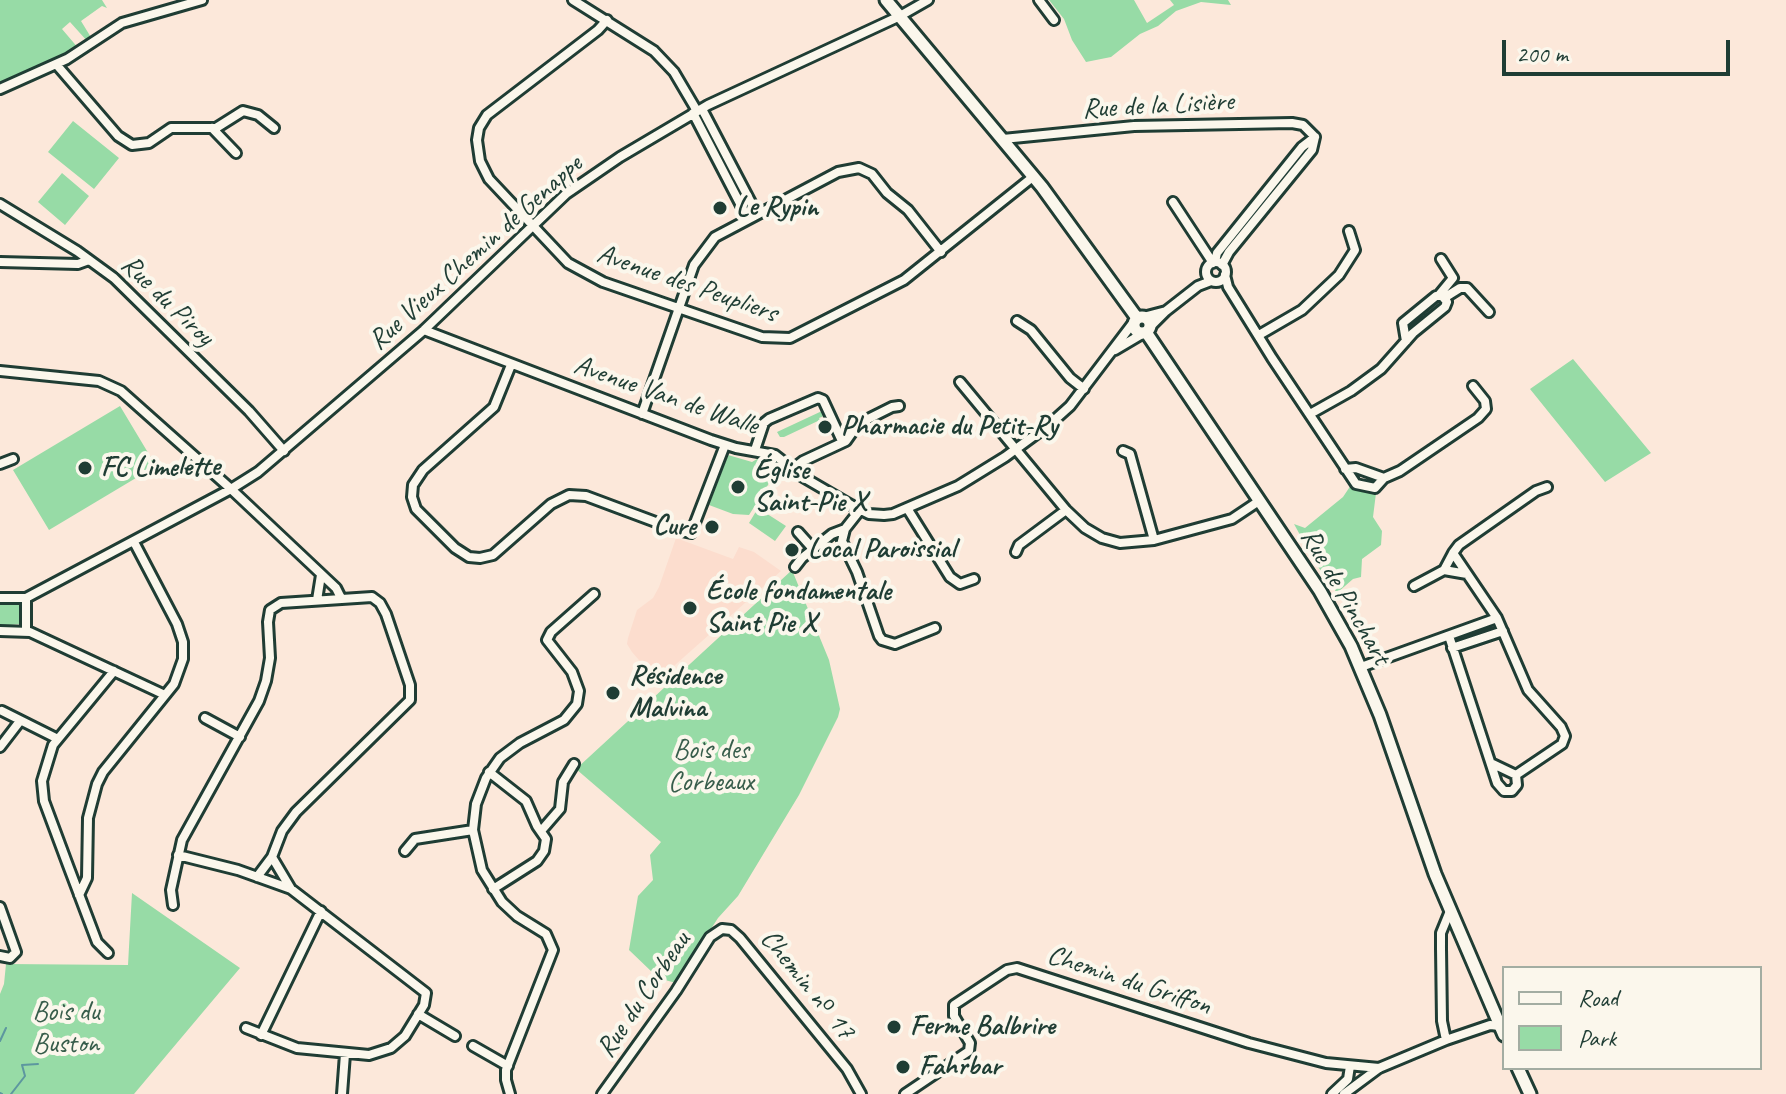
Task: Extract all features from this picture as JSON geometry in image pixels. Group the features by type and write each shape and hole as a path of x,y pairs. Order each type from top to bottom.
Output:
{"main road":[{"name":"Rue de Pinchart","path":"886,0 1034,176 1142,325 1320,591 1361,667 1450,911 1502,1031"},
{"path":"1519,1070 1530,1094"}],"street":[{"path":"163,0 166,11"},
{"path":"0,89 56,64 122,23 202,0"},
{"path":"573,0 640,40 664,61 697,111 752,217"},
{"name":"Rue Vieux Chemin de Genappe","path":"26,598 231,489 284,451 424,330 566,194 620,157 697,111 928,0"},
{"path":"1039,0 1054,20"},
{"name":"Avenue des Peupliers","path":"607,20 487,115 479,128 478,154 485,174 562,257 583,273 680,309 762,337 790,338 904,280 1034,176"},
{"path":"56,64 118,136 128,143 149,143 171,128 212,128 243,111 258,115 274,128"},
{"name":"Rue de la Lisière","path":"1003,139 1134,126 1266,124 1299,124 1313,136"},
{"path":"1215,269 1312,150 1318,124"},
{"path":"212,128 236,153"},
{"path":"642,414 694,265 715,237 838,172 859,168 872,174 887,193 908,210 941,252"},
{"path":"1173,202 1354,482 1375,488 1384,478 1400,471 1478,418 1486,409 1485,401 1473,386"},
{"name":"Rue du Piroy","path":"0,204 89,260 133,296 249,411 284,451"},
{"path":"1259,335 1302,310 1339,275 1355,250 1349,231"},
{"path":"1441,259 1453,278 1442,297"},
{"path":"0,262 78,264 89,260"},
{"name":"Avenue Van de Walle","path":"424,330 725,445 775,455 803,477 860,510 884,515 958,486 1059,417 1115,350 1117,343 1166,311 1215,269"},
{"path":"1406,341 1403,323 1460,288 1467,288 1489,312"},
{"path":"1310,414 1370,378 1390,361 1406,341 1445,307 1447,302 1442,297"},
{"path":"1017,321 1031,330 1070,378 1084,389"},
{"path":"511,365 494,407 415,480 412,497 422,516 461,553 477,559 493,555 551,504 569,495 586,496 691,533 725,445"},
{"path":"0,371 68,377 114,386 231,489 336,588 341,598"},
{"path":"960,382 1066,510 1090,532 1107,540 1120,543 1154,540 1232,519 1259,501"},
{"path":"755,450 764,423 818,398 823,400 842,441"},
{"path":"794,468 847,440 858,424 899,406"},
{"path":"1123,451 1130,454 1154,540"},
{"path":"0,464 13,459"},
{"path":"1345,469 1356,468 1384,478"},
{"path":"1414,586 1444,570 1459,545 1536,491 1547,487"},
{"path":"907,508 950,577 962,585 974,579"},
{"path":"860,510 845,529 842,541 882,640 901,643 935,628"},
{"path":"1016,552 1019,545 1066,510"},
{"path":"795,567 832,534 845,529"},
{"path":"798,532 814,550"},
{"path":"79,895 87,878 88,818 97,784 103,772 179,675 183,659 183,642 177,624 134,542"},
{"path":"1453,553 1497,618 1528,690 1561,727 1565,736 1562,744 1516,775"},
{"path":"1444,570 1467,574"},
{"path":"317,600 321,575"},
{"path":"510,1094 506,1080 508,1066 553,950 546,934 517,916 493,889 482,870 473,830 477,797 489,772 512,748 549,729 571,713 577,704 579,694 568,664 547,640 551,632 594,594"},
{"path":"173,905 171,890 178,855 192,820 240,737 266,681 270,658 270,610 281,603 368,596 380,603 400,653 411,697 296,812 282,831 272,857 257,877"},
{"path":"0,598 26,598 26,631"},
{"path":"1361,667 1497,618"},
{"path":"0,631 26,631 165,695"},
{"path":"1452,648 1503,631"},
{"path":"1449,636 1497,783 1504,791 1510,791 1515,787 1516,775"},
{"path":"108,953 97,942 43,795 44,768 58,739 114,671"},
{"path":"2,711 58,739"},
{"path":"205,718 240,737"},
{"path":"0,747 20,721"},
{"path":"541,831 560,809 563,782 574,764"},
{"path":"1493,764 1516,775"},
{"path":"489,772 526,801 546,839 540,858 493,889"},
{"path":"405,851 415,839 473,830"},
{"path":"178,855 291,889 426,993 426,1000 405,1036 391,1048 369,1055 297,1048 246,1028"},
{"path":"272,857 291,889"},
{"path":"0,907 16,952 10,958 0,956"},
{"path":"261,1035 321,911"},
{"path":"1446,1040 1440,995 1441,933 1450,911"},
{"name":"Chemin nᵒ 17","path":"727,929 740,938 849,1074 861,1094"},
{"name":"Rue du Corbeau","path":"602,1094 676,991 710,937 718,930 727,929"},
{"name":"Chemin du Griffon","path":"905,1094 965,1057 969,1051 970,1043 954,1016 954,1005 1007,970 1017,968 1249,1043 1326,1063 1379,1068"},
{"path":"418,1014 455,1036"},
{"path":"1345,1093 1379,1068 1446,1040 1490,1025 1502,1031"},
{"path":"473,1046 508,1066"},
{"path":"342,1094 345,1054"},
{"path":"1332,1094 1348,1079 1350,1066"}],"shaded area":[{"name":"École fondamentale Saint Pie X","path":"676,538 733,559 739,547 754,552 781,571 657,681 627,644 637,610 653,598 659,587"}],"green space":[{"path":"0,0 102,0 107,8 102,6 81,21 92,39 88,42 70,22 62,29 79,49 0,84"},
{"path":"1049,0 1134,0 1147,23 1174,5 1170,0 1228,0 1231,5 1201,2 1176,11 1111,57 1086,62 1072,40 1064,19"},
{"path":"73,121 119,158 94,189 48,152"},
{"path":"62,173 89,196 65,225 38,202"},
{"path":"1573,359 1651,453 1605,482 1530,389"},
{"name":"FC Limelette","path":"120,406 156,466 49,530 13,470"},
{"path":"822,411 824,416 820,420 784,437 777,432"},
{"path":"728,455 752,462 762,456 778,463 778,469 749,515 733,514 709,505"},
{"path":"1351,485 1376,493 1373,517 1382,531 1381,545 1362,559 1361,577 1353,579 1337,593 1316,564 1294,524 1305,528 1343,497"},
{"path":"758,508 786,526 775,541 749,523"},
{"name":"Bois des Corbeaux","path":"792,570 829,660 840,709 838,717 799,795 738,896 718,918 676,983 665,980 629,950 638,896 653,880 650,855 661,842 576,769"},
{"path":"0,601 20,604 20,624 0,626"},
{"name":"Bois du Buston","path":"132,893 240,968 134,1094 0,1094 0,994 6,964 128,965"}],"waterway":[{"path":"0,1041 6,1028"},
{"path":"11,1094 25,1076 22,1065 38,1064"}],"place":[{"name":"Le Rypin","path":"720,208"},
{"name":"Pharmacie du Petit-Ry","path":"825,427"},
{"name":"FC Limelette","path":"85,468"},
{"name":"Église Saint-Pie X","path":"738,487"},
{"name":"Cure","path":"712,527"},
{"name":"Local Paroissial","path":"792,550"},
{"name":"École fondamentale Saint Pie X","path":"690,608"},
{"name":"Résidence Malvina","path":"613,693"},
{"name":"Ferme Balbrire","path":"894,1027"},
{"name":"Fahrbar","path":"903,1067"}]}
